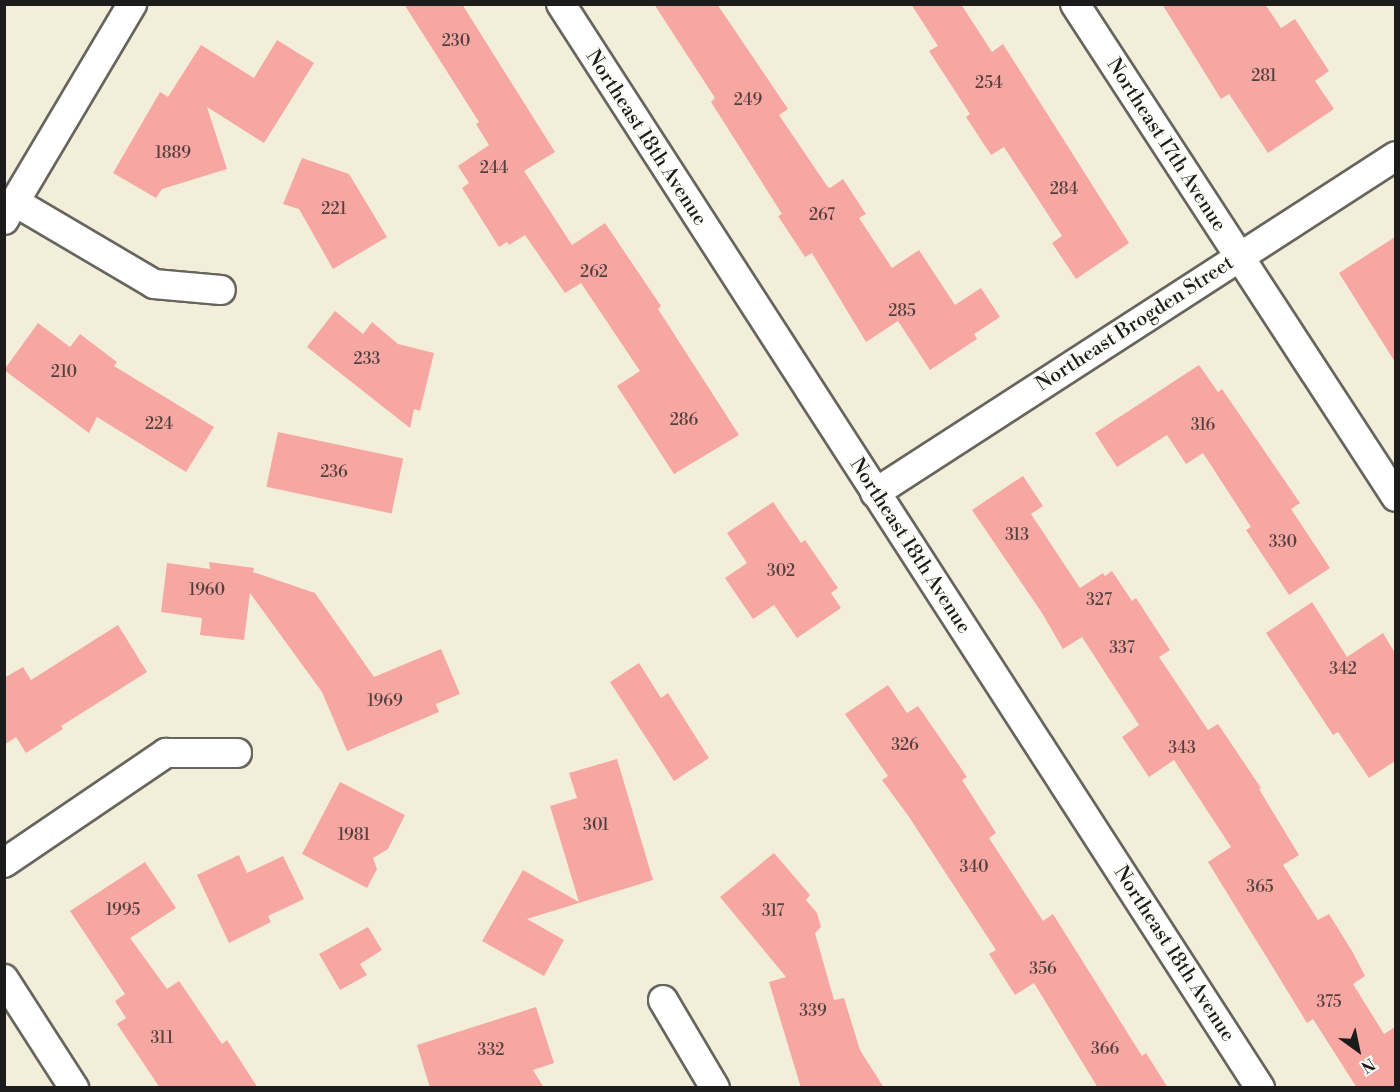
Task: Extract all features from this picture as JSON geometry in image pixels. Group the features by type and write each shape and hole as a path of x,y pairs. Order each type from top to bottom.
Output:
{"street":[{"path":"132,4 10,211 154,284 221,290"},
{"name":"Northeast 18th Avenue","path":"561,4 1260,1088"},
{"name":"Northeast 17th Avenue","path":"1075,4 1395,497"},
{"name":"Northeast Brogden Street","path":"875,493 1395,156"},
{"path":"4,863 166,753 237,753"},
{"path":"4,979 75,1088"},
{"path":"663,1000 715,1088"}],"building":[{"path":"404,4 462,4 555,152 524,171 572,245 605,223 661,306 658,309 739,435 674,474 617,386 640,371 581,283 565,293 525,235 509,245 507,242 499,247 462,188 469,183 458,166 489,145 476,124 479,122"},
{"path":"654,4 717,4 788,109 779,115 827,186 830,188 843,179 866,214 859,218 892,268 919,250 955,305 981,288 1000,317 974,334 977,339 930,370 898,321 866,342 812,253 805,257 778,216 782,214 711,102 715,98"},
{"path":"911,4 961,4 992,52 1003,44 1129,243 1076,279 1052,243 1062,236 1004,147 991,155 966,117 970,114 929,51 938,46"},
{"path":"1162,4 1265,4 1281,28 1295,19 1329,71 1315,81 1334,109 1268,153 1229,94 1221,99"},
{"path":"277,40 314,63 264,143 207,107 227,169 162,189 156,198 113,173 160,92 168,97 201,45 254,78"},
{"path":"302,158 349,174 387,237 333,269 299,209 283,204"},
{"path":"1395,237 1395,362 1339,273"},
{"path":"335,311 363,334 372,322 398,344 434,353 420,411 414,409 410,428 307,347"},
{"path":"38,323 70,347 80,334 117,362 114,366 214,427 186,472 97,417 89,433 4,370"},
{"path":"1199,365 1218,392 1222,389 1300,503 1291,509 1330,568 1289,595 1246,530 1251,527 1203,453 1186,464 1167,435 1117,467 1095,433"},
{"path":"278,432 403,459 392,513 266,487"},
{"path":"1023,476 1043,506 1031,514 1080,588 1103,573 1105,576 1112,571 1132,601 1136,598 1170,650 1159,657 1208,730 1218,724 1261,788 1259,789 1299,855 1283,865 1318,920 1329,914 1352,951 1365,976 1353,984 1384,1034 1395,1027 1395,1088 1357,1088 1313,1019 1307,1023 1208,862 1231,847 1174,760 1149,777 1122,737 1139,725 1082,637 1063,649 1042,613 972,510"},
{"path":"773,502 801,543 805,540 838,588 831,593 841,608 797,638 774,605 753,619 725,578 747,563 727,533"},
{"path":"209,562 254,568 253,572 315,593 374,677 441,649 460,694 436,704 439,712 347,751 322,692 250,593 244,640 200,635 202,618 161,612 167,563 210,569"},
{"path":"1312,602 1347,657 1383,633 1395,653 1395,761 1369,778 1338,732 1333,735 1266,633"},
{"path":"118,625 147,672 61,726 63,729 26,753 16,737 4,745 4,678 23,667 31,680"},
{"path":"639,663 661,698 668,693 709,758 674,781 610,682"},
{"path":"888,685 907,713 918,706 967,777 962,780 996,833 989,838 1043,921 1053,914 1142,1056 1146,1053 1168,1088 1098,1088 1034,983 1015,995 989,954 996,950 909,817 882,780 888,776 845,714"},
{"path":"617,759 653,880 527,919 564,940 544,976 482,941 523,870 579,902 550,806 577,798 569,773"},
{"path":"340,782 405,815 388,849 373,858 377,869 367,888 302,854"},
{"path":"774,853 810,895 806,900 817,913 821,927 815,933 834,1000 844,998 860,1050 884,1088 801,1088 769,982 786,977 720,897"},
{"path":"239,855 247,873 283,856 304,899 268,916 271,922 229,943 197,875"},
{"path":"145,862 176,908 130,938 167,989 179,981 222,1044 227,1040 258,1088 160,1088 117,1024 126,1018 115,1001 125,994 70,911"},
{"path":"368,927 382,950 360,964 367,975 340,990 319,954"},
{"path":"536,1007 554,1063 533,1070 544,1088 430,1088 417,1045"}]}
